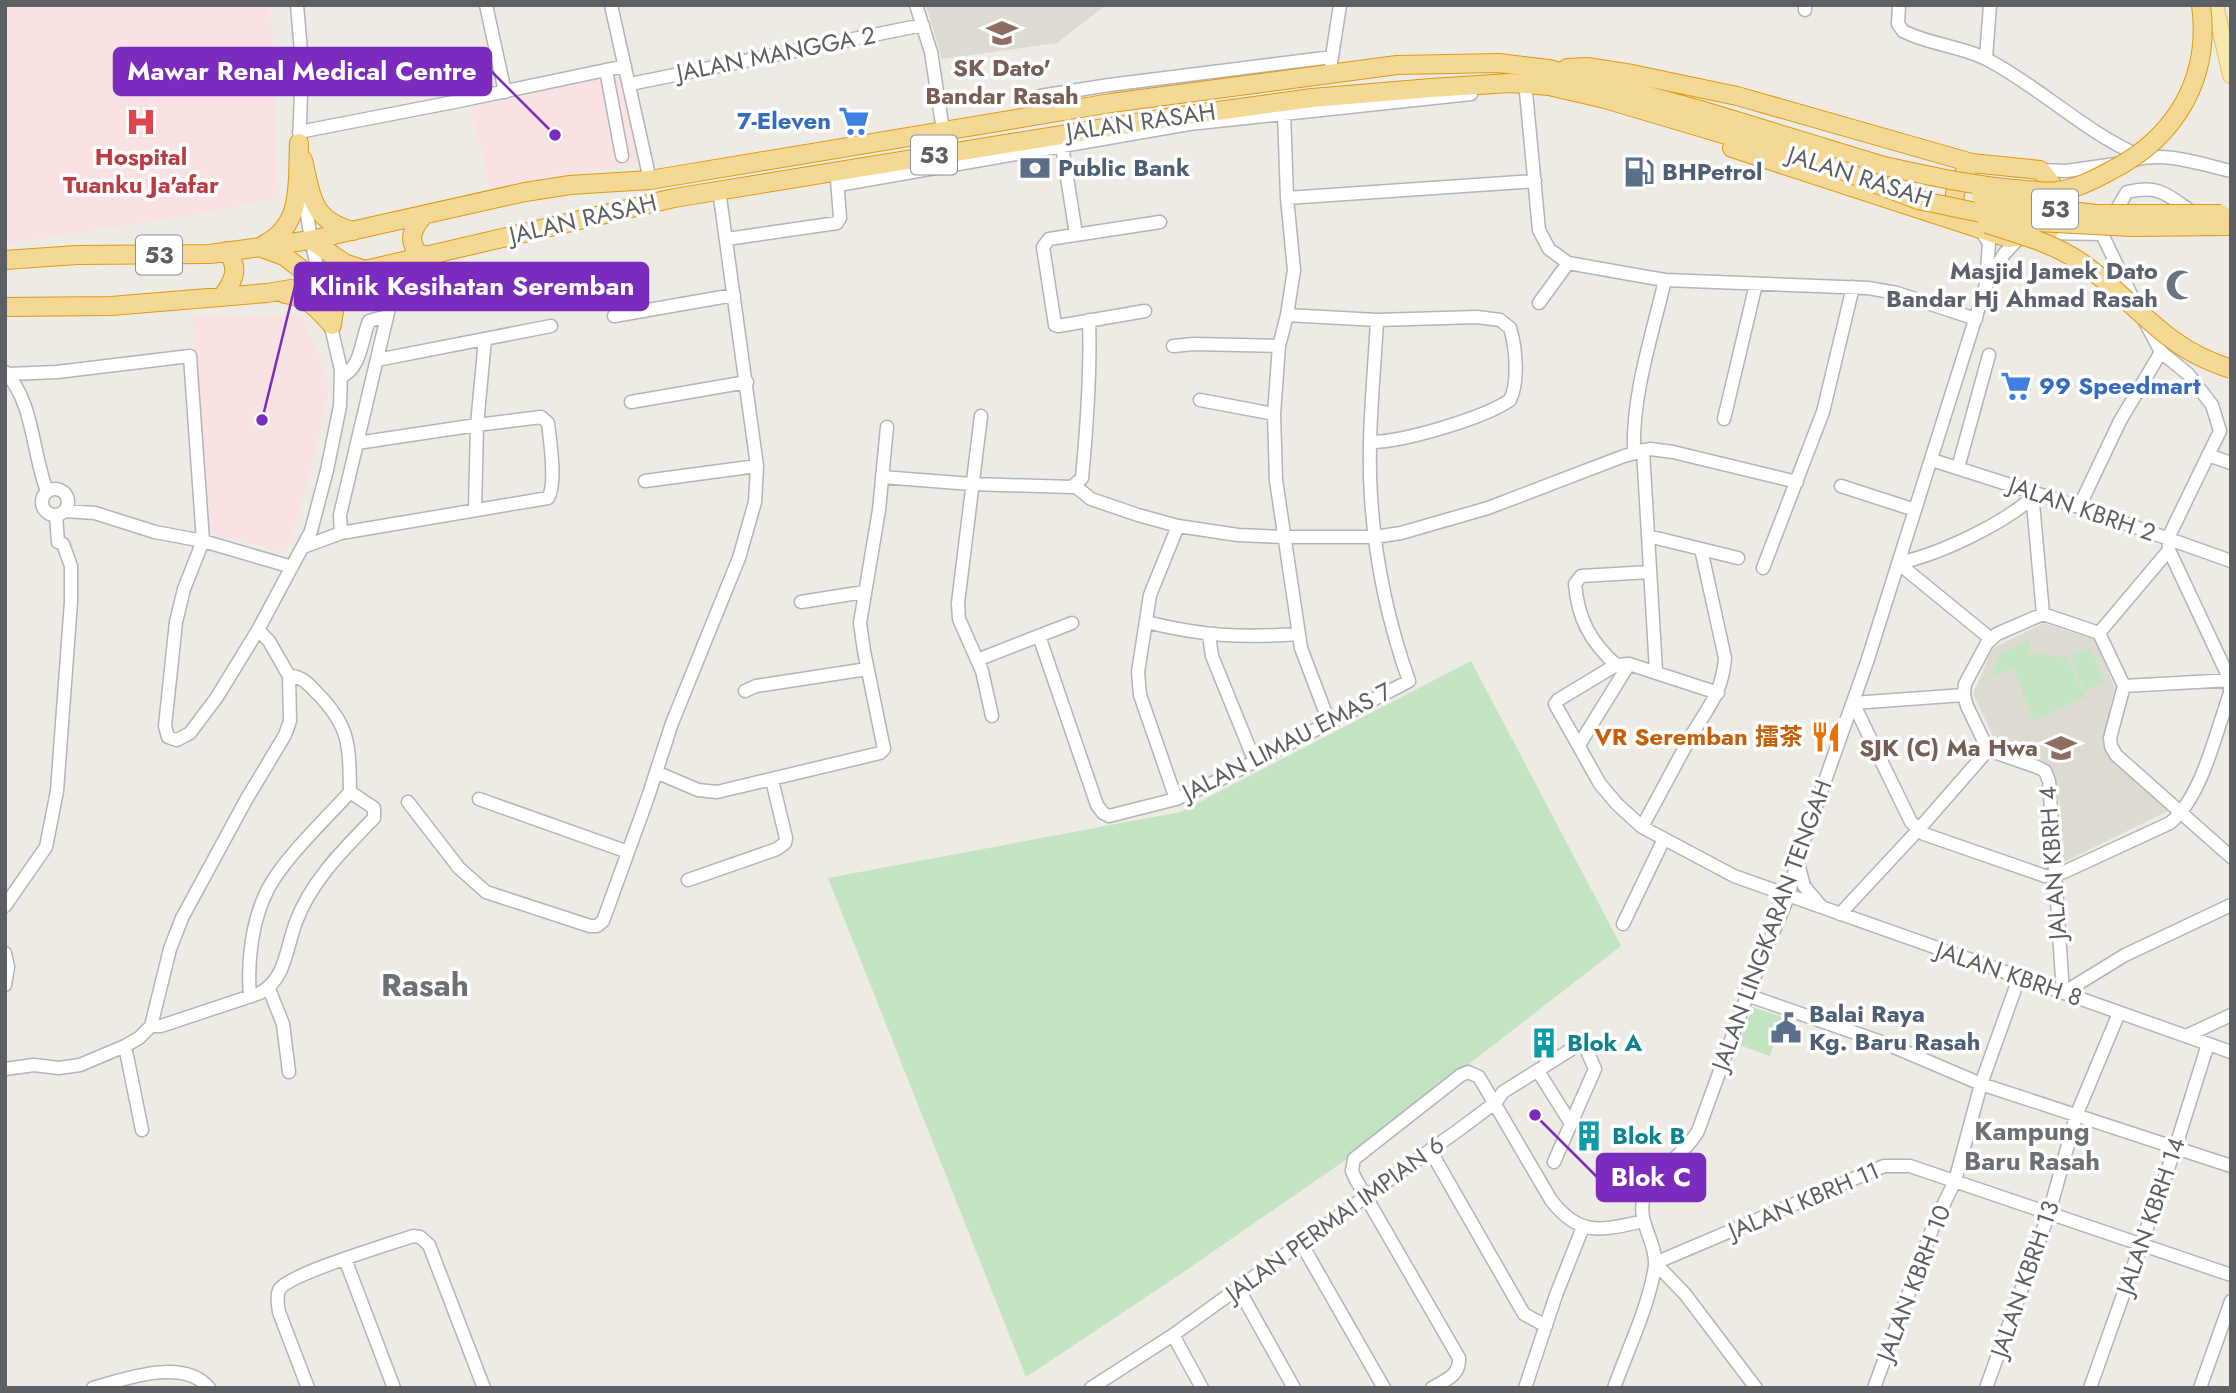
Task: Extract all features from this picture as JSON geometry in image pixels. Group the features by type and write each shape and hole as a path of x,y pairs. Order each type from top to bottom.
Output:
{"highway":[{"path":"1884,166 1985,187 2056,192 2087,184 2121,166 2148,147 2174,121 2191,92 2204,43 2201,5"},
{"name":"JALAN RASAH","path":"5,260 77,255 210,254 311,240 525,192 570,185 650,180 1043,114 1110,94 1331,65 1499,63 1549,69 1704,111 1831,158 1918,200 2020,221 2132,227 2231,226"},
{"path":"1510,83 1559,94 2002,236 2020,238 2047,233 2057,222 2058,205 2052,182 2040,170 1972,163 1737,96 1632,74 1587,67 1549,69"},
{"name":"JALAN RASAH","path":"5,307 111,306 267,293 321,284 365,270 674,198 719,190 836,178 1159,119 1312,98 1510,83 1549,86 1605,99 1831,158 1884,166 1975,195 2043,208 2096,214 2231,214"},
{"path":"299,138 314,205 327,221 354,232"},
{"path":"258,247 276,238 292,218 299,138"},
{"path":"1954,219 1954,195 1960,178 1972,163"},
{"path":"1918,200 2048,245 2080,262 2114,288 2172,340 2210,362 2231,369"},
{"path":"422,216 413,231 412,243 418,253 428,256"},
{"path":"311,240 344,263 365,270"},
{"path":"258,247 284,256 321,284"},
{"path":"222,297 234,281 236,273 227,251"},
{"path":"332,325 338,294 345,284 365,270"},
{"path":"267,293 298,295 317,307 332,325"}],"main road":[{"path":"2216,5 2231,75"}],"street":[{"path":"7,373 57,372 190,356 203,541 184,589 176,622 165,726 168,737 177,740 190,733 217,697 258,630 312,531 340,406 339,356 306,212 299,138 302,63 297,5"},
{"path":"486,5 505,92"},
{"path":"611,5 650,180"},
{"path":"916,5 931,52 943,130"},
{"path":"1331,65 1340,5"},
{"path":"1899,5 1899,24 1903,31 1986,58 2137,159"},
{"path":"1986,58 1990,5"},
{"name":"JALAN MANGGA 2","path":"630,84 923,25"},
{"path":"299,138 625,65"},
{"path":"606,70 622,156"},
{"path":"727,239 835,225 840,218 836,178 1284,112 1508,91 1559,94"},
{"path":"1526,92 1539,230 1549,248 1567,263 1665,280 1853,288 1897,293 1976,319"},
{"path":"1284,112 1287,198 1294,271 1279,346 1274,414 1276,480 1298,634 1329,722"},
{"path":"1062,146 1076,234"},
{"path":"2040,170 2081,170 2137,159 2175,158 2231,171"},
{"path":"2074,234 2058,205 2125,169 2137,159"},
{"path":"1287,198 1535,181"},
{"path":"2102,234 2127,192 2145,188 2161,191 2231,237"},
{"path":"408,802 441,848 486,892 590,926 597,926 603,921 672,723 738,558 755,502 757,466 719,190"},
{"path":"1144,311 1058,326 1053,321 1043,247 1049,239 1160,222"},
{"name":"JALAN LINGKARAN TENGAH","path":"1614,1388 1651,1284 1655,1263 1644,1221 1642,1206 1645,1194 1658,1175 1691,1143 1698,1131 1747,995 1788,897 1798,857 1853,703 1985,288 1989,243 1979,228"},
{"path":"2047,233 2102,234"},
{"path":"2099,633 2169,544 2220,431 2212,405 2188,374 2161,352 2102,234"},
{"name":"JALAN LINGKARAN TENGAH","path":"1985,288 2004,254 2020,238"},
{"path":"1539,303 1567,263"},
{"path":"1656,671 1648,536 1639,451 1633,424 1665,280"},
{"path":"341,533 340,516 395,283"},
{"path":"1724,419 1756,284"},
{"path":"1763,568 1823,412 1853,288"},
{"path":"614,316 734,295"},
{"path":"341,377 348,373 358,359 369,321 387,316"},
{"path":"1287,316 1377,320 1477,317 1504,321 1512,332 1514,390 1510,400 1462,421 1405,438 1371,442"},
{"path":"1075,486 1082,478 1087,421 1089,320"},
{"path":"1375,537 1371,495 1371,442 1377,320"},
{"path":"377,360 551,326"},
{"path":"475,510 477,425 485,339"},
{"path":"1173,346 1279,346"},
{"path":"2079,507 2120,421 2161,352"},
{"path":"1958,468 1989,355"},
{"path":"7,373 19,390 37,463 47,491"},
{"path":"631,402 747,382"},
{"path":"1200,400 1274,414"},
{"path":"981,416 958,603 959,619 982,671 992,716"},
{"path":"303,547 341,533 545,500 552,492 548,423 541,417 357,443"},
{"path":"656,772 706,792 729,790 880,753 884,749 860,623 887,427"},
{"path":"882,477 971,484 1075,486 1091,499 1178,526 1238,535 1284,537 1375,537 1401,533 1488,508 1639,451 1673,452 1797,482"},
{"path":"2208,455 2231,463"},
{"name":"JALAN KBRH 2","path":"1932,460 2032,495 2079,507 2169,544 2231,561"},
{"path":"645,481 757,466"},
{"path":"1841,486 1915,510"},
{"path":"5,906 46,847 57,791 71,602 71,566 63,544 58,542 63,508 60,489 47,491 42,498 43,507 49,514 63,508 88,506 95,513 155,532 203,541 292,567"},
{"path":"1898,563 1920,558 1988,526 2019,510 2032,495"},
{"path":"2032,495 2043,614"},
{"path":"1176,799 1140,695 1138,673 1150,595 1178,526"},
{"path":"1648,536 1738,558"},
{"name":"JALAN LIMAU EMAS 7","path":"1039,636 1102,813 1110,816 1176,799 1255,762 1409,681 1391,626 1375,537"},
{"path":"1964,695 1853,703 1911,822 1924,834 2045,876 2064,872 2159,828 2182,813 2194,795 2230,693 2231,680 2169,544"},
{"path":"1642,827 1718,693 1725,658 1701,549"},
{"path":"1898,563 1992,639"},
{"path":"1650,572 1581,576 1575,584 1583,625 1603,653 1622,664 1656,671 1718,693"},
{"path":"801,602 864,592"},
{"path":"1840,914 1988,750 1964,695 1965,684 1987,643 1997,634 2043,614 2099,633 2124,686 2110,738 2116,755 2231,857"},
{"path":"1146,622 1209,635 1247,638 1298,634"},
{"path":"977,660 1072,623"},
{"path":"5,1069 34,1065 69,1068 80,1065 125,1046 152,1026 170,949 182,918 288,728 291,709 289,676 269,641 258,630"},
{"path":"1209,635 1210,649 1255,762"},
{"path":"1579,745 1622,664"},
{"name":"JALAN KBRH 8","path":"1622,664 1555,704 1600,784 1642,827 1734,876 1788,897 1823,907 2231,1052"},
{"path":"746,691 756,686 867,669"},
{"path":"250,996 252,943 260,909 269,887 350,792 349,749 344,729 335,714 311,687 297,676 289,676"},
{"path":"2124,686 2231,680"},
{"name":"JALAN KBRH 4","path":"1988,750 2045,771 2049,782 2063,993"},
{"path":"688,880 778,849 785,843 772,780"},
{"path":"152,1026 160,1026 269,989 283,967 296,922 313,889 342,851 374,818 374,807 350,792"},
{"path":"479,799 628,852"},
{"path":"1623,924 1664,838"},
{"path":"1798,857 1804,886 1812,898 1823,907"},
{"path":"2063,993 2125,955 2231,905"},
{"path":"5,953 8,967 5,985"},
{"name":"JALAN KBRH 10","path":"1874,1388 1934,1224 1955,1181 1981,1084 2019,978"},
{"path":"269,989 283,1024 289,1072"},
{"path":"1747,995 1887,1044 1981,1084 2231,1166"},
{"name":"JALAN KBRH 13","path":"1986,1388 2049,1213 2076,1116 2119,1013"},
{"path":"2186,1036 2231,1015"},
{"name":"JALAN PERMAI IMPIAN 6","path":"1091,1388 1173,1335 1496,1102 1503,1092 1583,1042 1595,1069 1570,1122"},
{"name":"JALAN KBRH 14","path":"2090,1388 2175,1149 2208,1044"},
{"path":"125,1046 142,1130"},
{"path":"1538,1071 1570,1122 1554,1162"},
{"path":"1432,1388 1454,1375 1460,1364 1459,1358 1352,1171 1354,1159 1468,1072 1479,1077 1496,1102 1561,1214 1583,1227 1604,1229 1644,1221"},
{"path":"1430,1150 1524,1314 1546,1326"},
{"name":"JALAN KBRH 11","path":"1655,1263 1884,1166 1910,1166 2231,1275"},
{"path":"1525,1388 1583,1227"},
{"path":"308,1388 279,1312 279,1291 285,1283 413,1236 425,1240 429,1245 484,1388"},
{"path":"1301,1243 1384,1388"},
{"path":"345,1259 394,1388"},
{"path":"1655,1263 1685,1294 1756,1388"},
{"path":"1238,1288 1294,1388"},
{"path":"2200,1388 2231,1301"},
{"path":"1173,1335 1202,1388"},
{"path":"93,1388 150,1372 184,1374 209,1388"}],"shaded area":[{"name":"Hospital Tuanku Ja'afar","path":"5,5 268,5 274,46 278,198 203,213 5,244"},
{"name":"SK Dato' Bandar Rasah","path":"926,5 1106,5 1057,43 942,59"},
{"path":"620,73 638,163 568,176 554,175 491,189 471,108"},
{"path":"303,316 324,369 328,394 308,480 286,552 211,533 192,317"},
{"name":"SJK (C) Ma Hwa","path":"2044,623 2095,640 2115,688 2103,742 2108,755 2168,811 2062,863 2061,813 2056,783 2049,767 2039,757 1995,740 1973,694 1993,648"}],"green space":[{"path":"2030,639 2030,653 2068,658 2085,697 2034,721 2013,669 1989,677 2000,654"},
{"path":"2090,648 2105,682 2085,691 2070,657"},
{"path":"1471,661 1621,946 1347,1159 1026,1377 828,878 1180,812"},
{"path":"1752,1007 1782,1017 1770,1056 1739,1045"}],"place":[{"name":"SK Dato' Bandar Rasah","path":"1002,33"},
{"name":"7-Eleven","path":"854,121"},
{"name":"Hospital Tuanku Ja'afar","path":"141,122"},
{"name":"Mawar Renal Medical Centre","path":"555,135"},
{"name":"Public Bank","path":"1035,168"},
{"name":"BHPetrol","path":"1639,172"},
{"name":"Masjid Jamek Dato Bandar Hj Ahmad Rasah","path":"2181,285"},
{"name":"99 Speedmart","path":"2016,386"},
{"name":"Klinik Kesihatan Seremban","path":"262,420"},
{"name":"VR Seremban 擂茶","path":"1826,737"},
{"name":"SJK (C) Ma Hwa","path":"2061,748"},
{"name":"Balai Raya Kg. Baru Rasah","path":"1786,1028"},
{"name":"Blok A","path":"1544,1043"},
{"name":"Blok C","path":"1535,1115"},
{"name":"Blok B","path":"1589,1136"}],"district":[{"name":"Rasah","path":"425,985"},
{"name":"Kampung Baru Rasah","path":"2032,1146"}]}
